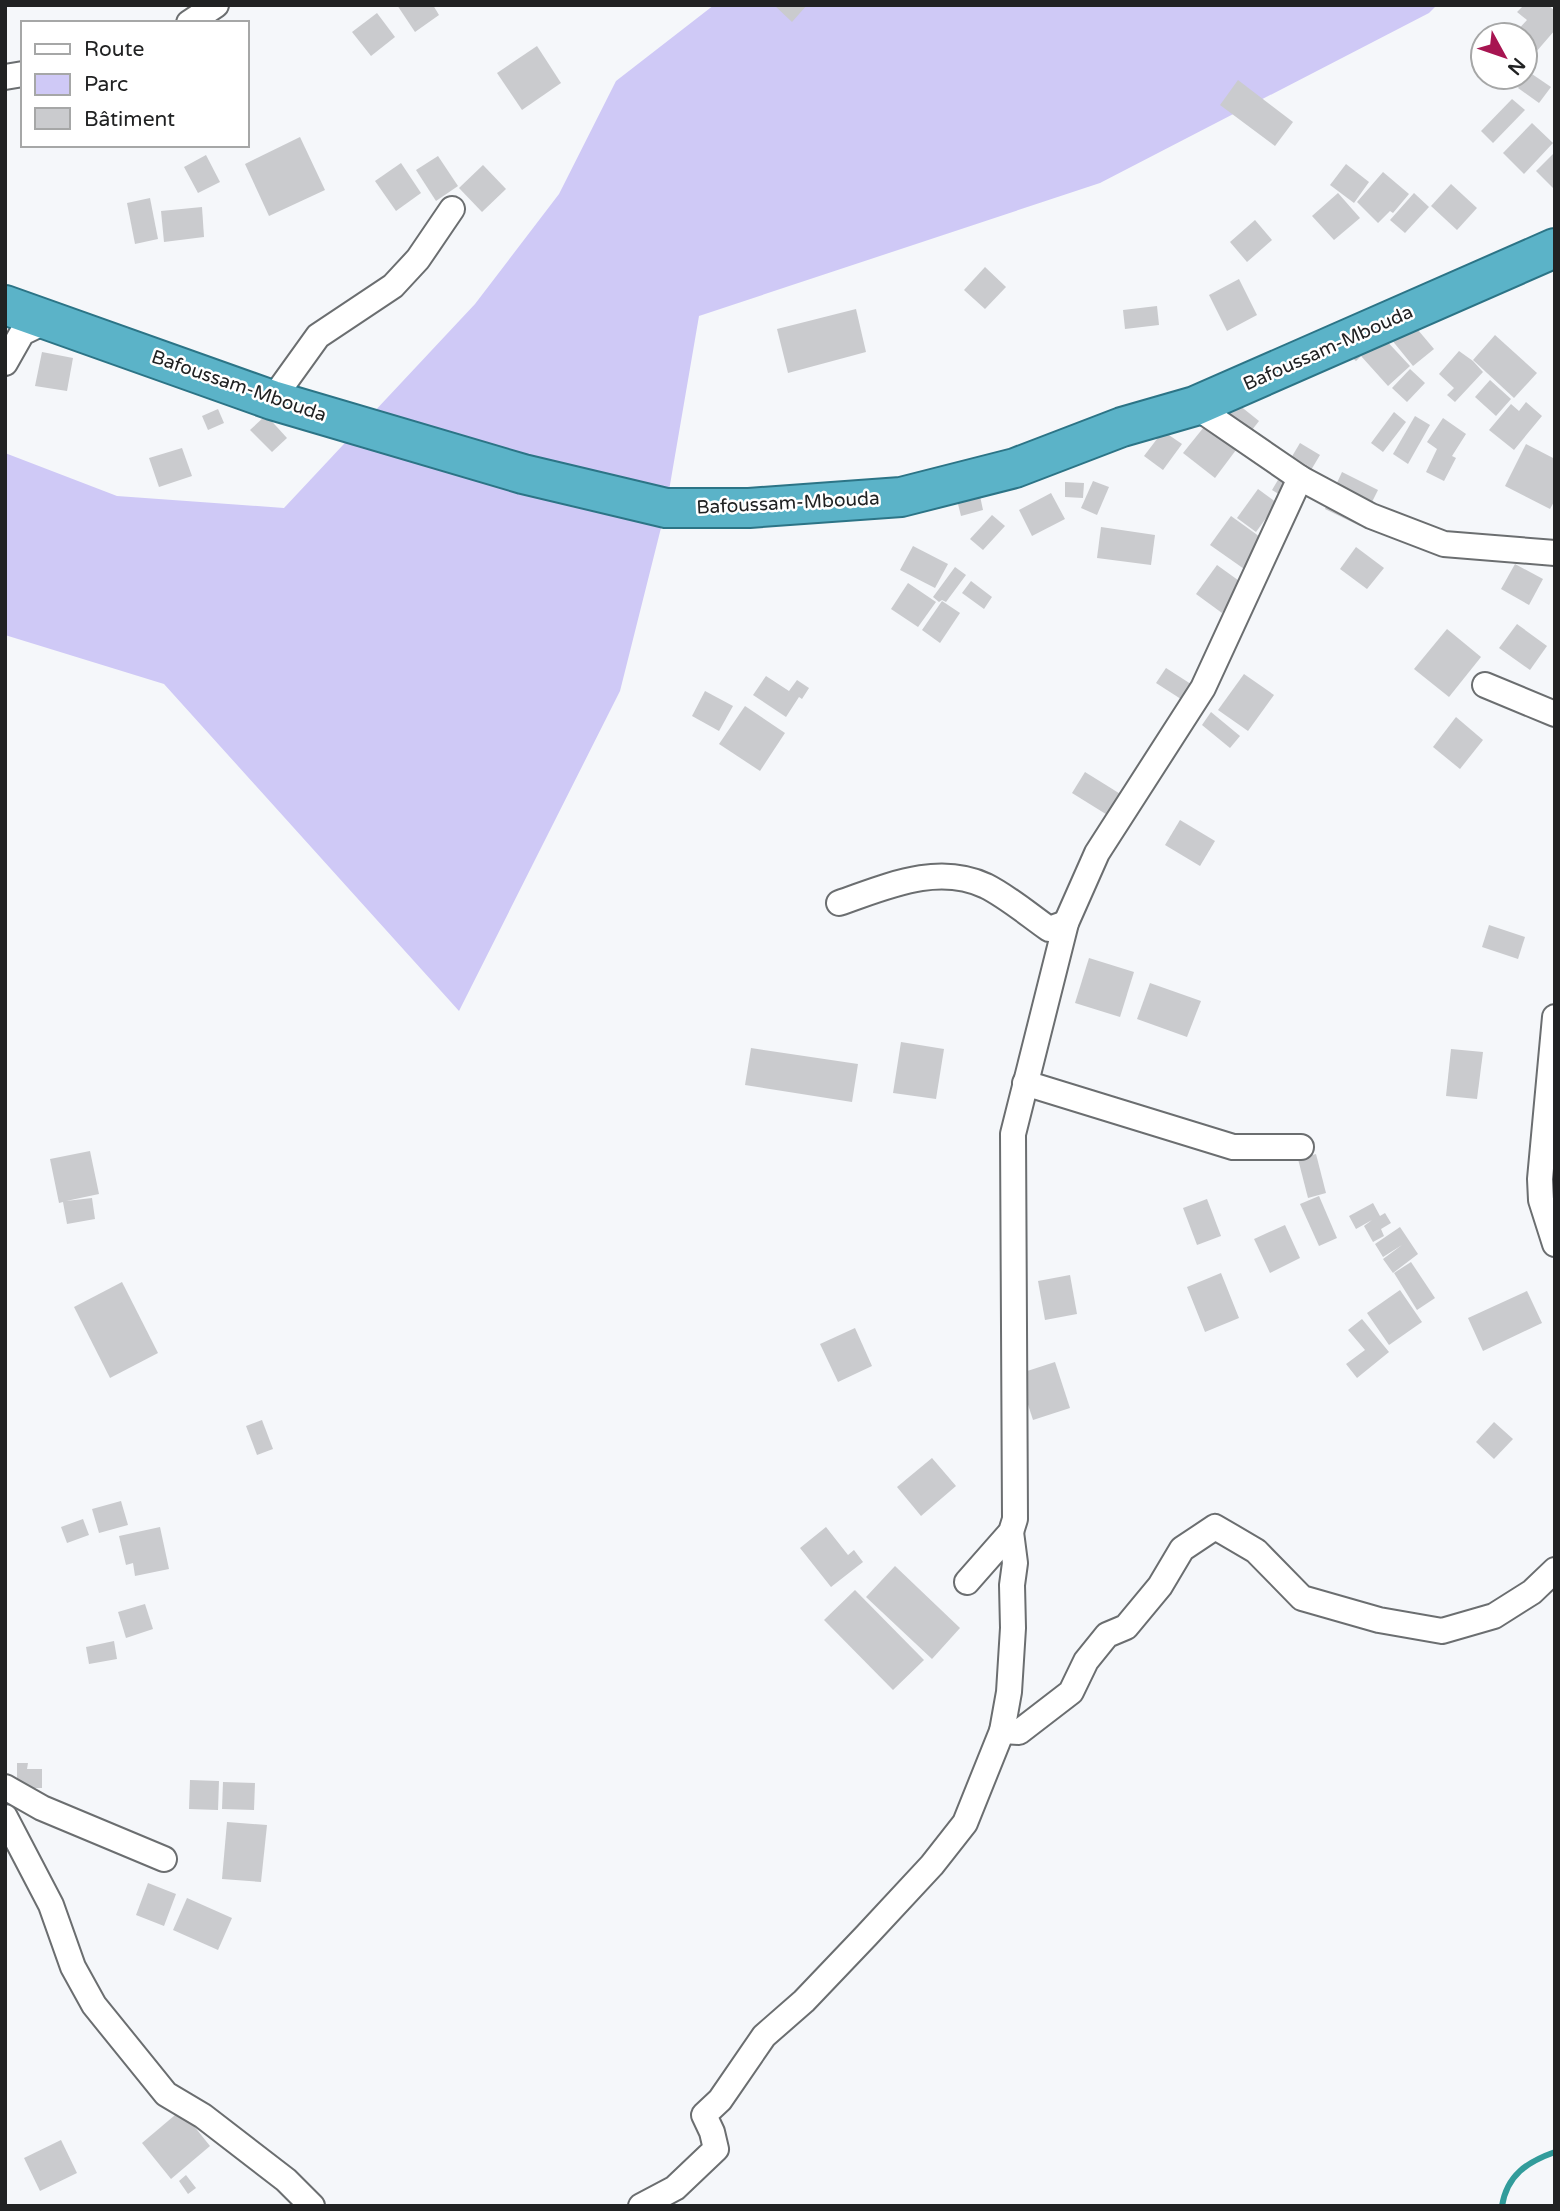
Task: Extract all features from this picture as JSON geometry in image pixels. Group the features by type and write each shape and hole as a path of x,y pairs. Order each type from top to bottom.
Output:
{"highway":[{"name":"Bafoussam-Mbouda","path":"5,305 51,319 272,400 523,474 666,508 749,508 901,497 1015,468 1122,427 1195,406 1555,248"}],"street":[{"path":"192,21 216,5"},
{"path":"272,400 318,336 393,286 418,259 452,209"},
{"path":"5,363 22,334 51,319"},
{"path":"1195,406 1300,478 1371,516 1444,544 1555,553"},
{"path":"967,1582 1010,1532 1015,1518 1013,1134 1066,923 1097,853 1203,688 1300,478"},
{"path":"1485,685 1555,715"},
{"path":"839,903 911,879 948,875 986,886 1049,929 1066,923"},
{"path":"1555,1017 1541,1179 1541,1200 1555,1244"},
{"path":"1025,1083 1233,1147 1301,1147"},
{"path":"1002,1731 1019,1732 1071,1692 1086,1661 1107,1635 1126,1627 1160,1586 1182,1549 1215,1527 1256,1551 1302,1598 1379,1620 1443,1631 1494,1616 1532,1592 1555,1570"},
{"path":"640,2206 675,2188 716,2150 704,2115 720,2100 764,2036 804,2001 866,1936 932,1866 965,1823 1002,1731 1009,1692 1015,1563 1010,1532"},
{"path":"5,1787 42,1808 164,1859"},
{"path":"5,1817 51,1905 73,1967 94,2005 166,2094 203,2116 286,2180 312,2206"}],"green space":[{"path":"714,5 1437,5 1429,13 1100,183 699,316 666,508 620,691 459,1011 164,684 5,635 5,453 117,496 284,508 475,304 559,194 616,81"}],"building":[{"path":"397,5 433,5 439,15 415,32"},
{"path":"774,5 807,5 792,22"},
{"path":"1524,5 1548,5 1555,11 1555,30 1539,49 1539,21 1526,21 1517,12"},
{"path":"377,13 395,37 371,56 352,32"},
{"path":"537,46 561,83 522,110 497,73"},
{"path":"1539,79 1551,87 1539,103 1522,91 1539,91"},
{"path":"1238,80 1293,122 1275,146 1220,105"},
{"path":"1512,99 1525,110 1493,143 1481,131"},
{"path":"1532,123 1553,143 1524,174 1503,153"},
{"path":"300,137 325,190 269,216 245,164"},
{"path":"1555,152 1555,190 1536,171"},
{"path":"206,155 220,182 198,193 184,167"},
{"path":"438,156 458,186 436,201 416,170"},
{"path":"401,163 421,193 396,211 375,181"},
{"path":"1346,164 1369,182 1354,203 1330,185"},
{"path":"483,165 506,189 482,212 459,188"},
{"path":"1383,172 1409,194 1393,213 1390,211 1378,223 1357,202"},
{"path":"1451,184 1477,208 1457,230 1431,206"},
{"path":"1338,193 1360,218 1334,240 1312,216"},
{"path":"1414,193 1429,207 1405,233 1390,220"},
{"path":"150,198 158,239 135,244 127,203"},
{"path":"202,207 204,237 164,242 161,211"},
{"path":"1255,220 1272,240 1247,262 1230,242"},
{"path":"985,267 1006,287 985,309 964,290"},
{"path":"1239,279 1257,315 1227,331 1209,295"},
{"path":"1157,306 1159,325 1125,329 1123,310"},
{"path":"856,309 866,352 788,373 777,329"},
{"path":"1407,317 1434,349 1413,366 1387,334"},
{"path":"1495,335 1537,373 1514,398 1473,360"},
{"path":"1382,336 1410,366 1388,386 1361,356 1356,361 1341,349"},
{"path":"1459,351 1483,372 1455,402 1447,395 1454,388 1439,374"},
{"path":"42,352 73,358 67,391 35,386"},
{"path":"1410,369 1425,383 1407,402 1392,388"},
{"path":"1490,380 1511,399 1496,416 1475,397"},
{"path":"1234,401 1259,421 1245,439 1220,420"},
{"path":"1526,402 1542,416 1514,450 1489,430 1511,404 1519,411"},
{"path":"218,409 224,423 208,430 202,416"},
{"path":"1394,412 1406,422 1383,452 1371,443"},
{"path":"266,415 287,438 272,452 250,430"},
{"path":"1415,416 1430,425 1408,464 1393,454"},
{"path":"1443,418 1466,434 1452,456 1456,458 1444,481 1426,472 1437,449 1427,442"},
{"path":"1208,422 1239,446 1215,478 1183,453"},
{"path":"1163,431 1182,444 1163,470 1144,456"},
{"path":"1300,443 1320,455 1292,502 1272,490"},
{"path":"1526,444 1555,459 1555,500 1550,509 1505,486"},
{"path":"182,448 192,476 159,487 149,458"},
{"path":"1342,472 1378,490 1360,526 1325,509"},
{"path":"1093,481 1109,487 1097,515 1081,508"},
{"path":"977,482 983,510 961,516 954,488"},
{"path":"1065,482 1084,483 1083,498 1065,497"},
{"path":"1258,489 1277,503 1256,532 1237,518"},
{"path":"1051,493 1065,519 1032,536 1019,510"},
{"path":"992,515 1005,526 983,550 970,539"},
{"path":"1231,516 1267,542 1247,571 1210,545"},
{"path":"1101,527 1155,535 1151,565 1097,558"},
{"path":"913,546 948,564 935,588 900,570"},
{"path":"1356,547 1384,568 1367,589 1340,569"},
{"path":"1515,564 1543,579 1529,605 1501,589"},
{"path":"1217,565 1242,583 1222,613 1196,594"},
{"path":"955,567 966,575 946,602 939,602 933,597"},
{"path":"971,581 992,597 984,609 962,593"},
{"path":"908,583 936,602 918,627 891,609"},
{"path":"942,601 960,613 940,643 922,630"},
{"path":"1517,624 1547,646 1530,670 1499,648"},
{"path":"1447,629 1481,657 1449,697 1414,669"},
{"path":"1166,668 1194,686 1184,701 1156,683"},
{"path":"1244,674 1274,695 1248,731 1218,710"},
{"path":"766,676 789,691 797,680 809,688 802,699 799,697 786,717 753,695"},
{"path":"705,691 733,706 719,731 692,716"},
{"path":"745,706 785,733 760,771 719,744"},
{"path":"1211,712 1240,736 1230,748 1202,725"},
{"path":"1456,717 1483,740 1460,769 1433,747"},
{"path":"1085,772 1122,795 1109,816 1072,793"},
{"path":"1180,820 1215,841 1200,866 1165,845"},
{"path":"1489,925 1525,937 1518,959 1482,947"},
{"path":"1089,958 1134,972 1120,1017 1075,1003"},
{"path":"1150,983 1201,1001 1187,1037 1137,1019"},
{"path":"901,1042 944,1049 936,1099 893,1093"},
{"path":"751,1048 858,1064 852,1102 745,1085"},
{"path":"1451,1049 1483,1052 1477,1099 1446,1096"},
{"path":"90,1151 99,1194 66,1201 92,1198 95,1219 67,1224 63,1202 59,1203 50,1159"},
{"path":"1316,1154 1326,1193 1308,1198 1298,1159"},
{"path":"1319,1196 1337,1238 1319,1246 1300,1204"},
{"path":"1207,1199 1221,1236 1197,1245 1183,1208"},
{"path":"1373,1203 1380,1216 1385,1213 1391,1223 1381,1229 1384,1236 1373,1242 1364,1226 1372,1220 1356,1229 1349,1216"},
{"path":"1285,1225 1300,1258 1270,1273 1254,1239"},
{"path":"1400,1227 1418,1254 1393,1273 1383,1259 1402,1245 1383,1257 1375,1244"},
{"path":"1411,1262 1435,1298 1417,1310 1394,1273"},
{"path":"1221,1273 1239,1318 1205,1332 1187,1287"},
{"path":"1070,1275 1077,1314 1045,1320 1038,1281"},
{"path":"122,1282 158,1353 110,1378 74,1307"},
{"path":"1400,1290 1422,1322 1389,1345 1367,1313"},
{"path":"1527,1291 1542,1323 1483,1351 1468,1318"},
{"path":"1362,1319 1389,1352 1357,1378 1346,1364 1365,1350 1348,1330"},
{"path":"855,1328 872,1366 838,1382 820,1344"},
{"path":"1055,1362 1070,1408 1033,1420 1018,1374"},
{"path":"262,1420 273,1449 257,1455 246,1426"},
{"path":"1494,1422 1513,1439 1494,1459 1476,1442"},
{"path":"932,1458 956,1486 921,1516 897,1487"},
{"path":"121,1501 128,1525 99,1533 92,1509"},
{"path":"83,1519 89,1535 67,1543 61,1527"},
{"path":"160,1527 169,1569 135,1576 133,1563 126,1565 119,1536"},
{"path":"826,1527 848,1555 854,1550 863,1562 831,1587 800,1548"},
{"path":"895,1566 960,1628 932,1659 866,1597"},
{"path":"855,1590 924,1660 893,1690 824,1620"},
{"path":"145,1604 153,1629 126,1638 118,1612"},
{"path":"114,1641 117,1659 89,1664 86,1647"},
{"path":"17,1763 28,1763 27,1769 42,1769 42,1788 17,1788"},
{"path":"190,1780 219,1781 218,1810 189,1809"},
{"path":"223,1782 255,1783 254,1810 222,1809"},
{"path":"227,1822 267,1825 261,1882 222,1879"},
{"path":"148,1883 176,1894 164,1926 136,1915"},
{"path":"187,1898 232,1918 218,1950 173,1930"},
{"path":"181,2110 210,2146 171,2179 142,2143"},
{"path":"61,2140 77,2173 40,2191 24,2158"},
{"path":"186,2175 196,2188 188,2194 179,2181"}],"waterway":[{"path":"1502,2206 1508,2186 1520,2171 1555,2152"}]}
